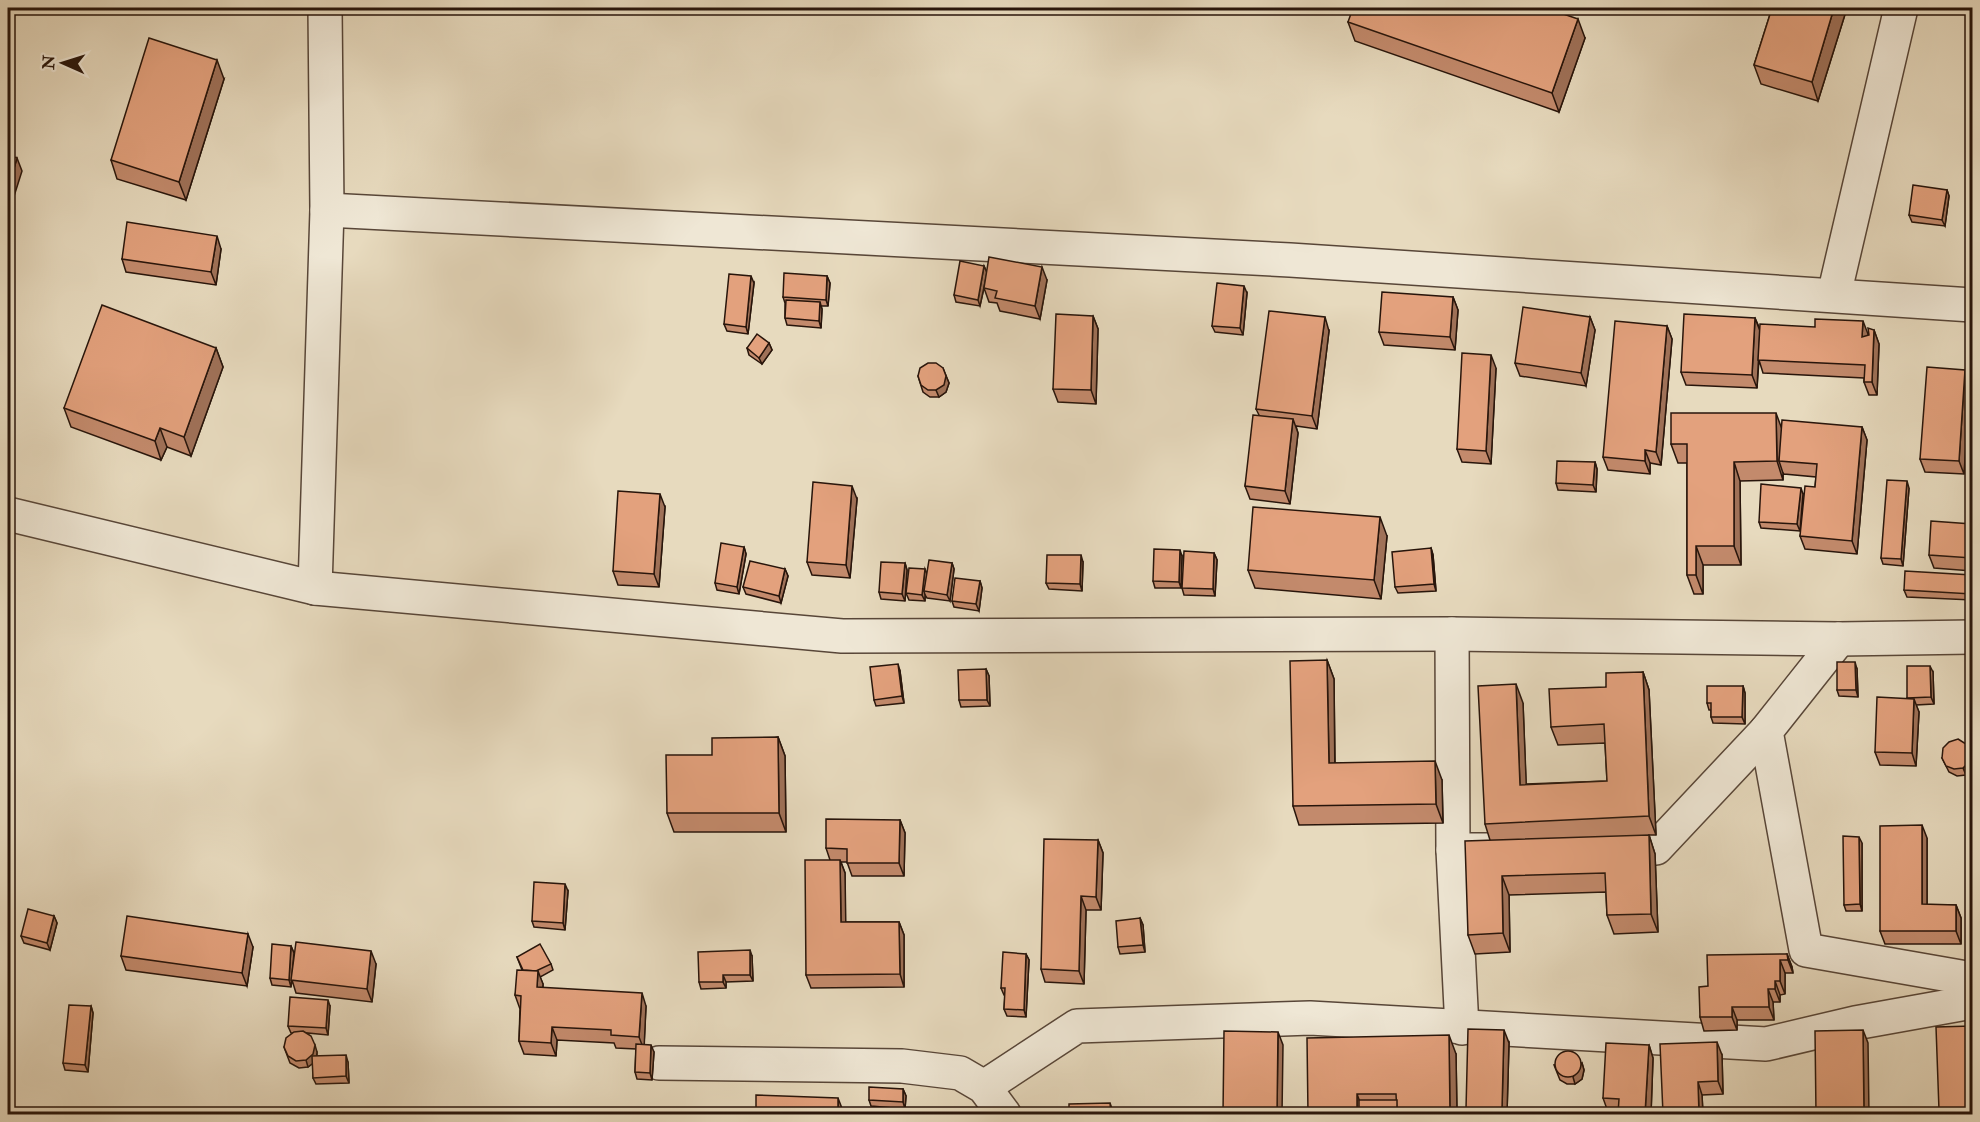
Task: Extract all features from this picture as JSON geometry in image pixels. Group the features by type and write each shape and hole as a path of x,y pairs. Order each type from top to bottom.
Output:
{"street":[{"path":"315,588 327,210 325,8"},
{"path":"1834,295 1901,8"},
{"path":"327,210 1290,260 1972,305"},
{"path":"8,514 315,588 842,636 1452,634 1839,639 1972,637"},
{"path":"1452,634 1454,850 1462,1028"},
{"path":"1585,849 1656,848 1766,731 1839,639"},
{"path":"1766,731 1806,950 1972,979"},
{"path":"1454,850 1537,849"},
{"path":"984,1087 1077,1026 1311,1018 1766,1044 1856,1023 1972,1002"},
{"path":"658,1063 902,1066 960,1073 984,1087 1004,1114"}],"building":[{"path":"1353,8 1546,8 1578,19 1552,93 1348,22"},
{"path":"1772,8 1834,8 1812,82 1754,65"},
{"path":"149,38 217,60 179,182 111,160"},
{"path":"8,155 17,158 8,189"},
{"path":"1913,185 1947,190 1942,220 1909,215"},
{"path":"127,222 217,236 211,272 122,259"},
{"path":"989,257 1042,267 1035,306 995,298 997,291 984,288"},
{"path":"960,261 984,266 978,300 954,295"},
{"path":"784,273 827,276 826,300 783,297"},
{"path":"729,274 751,276 746,327 724,324"},
{"path":"1217,283 1244,286 1240,328 1212,326"},
{"path":"1382,292 1453,297 1450,337 1379,332"},
{"path":"786,300 820,302 819,321 785,318"},
{"path":"102,305 216,348 184,437 160,428 155,441 64,408"},
{"path":"1523,307 1590,317 1581,373 1515,363"},
{"path":"1269,311 1325,317 1312,416 1256,409"},
{"path":"1056,314 1093,316 1091,390 1053,389"},
{"path":"1684,314 1755,318 1752,375 1681,372"},
{"path":"1815,319 1863,321 1862,337 1869,335 1868,328 1874,330 1872,382 1864,382 1865,365 1758,360 1760,324 1815,327"},
{"path":"1615,321 1667,326 1656,452 1645,450 1645,461 1603,457"},
{"path":"757,334 769,343 759,358 747,348"},
{"path":"1462,353 1491,355 1486,451 1457,449"},
{"path":"928,363 936,363 943,368 946,376 944,385 936,390 928,390 921,385 918,376 920,368"},
{"path":"1927,367 1965,370 1959,461 1920,459"},
{"path":"1671,413 1776,413 1777,461 1734,462 1734,546 1696,546 1696,575 1687,575 1687,444 1671,444"},
{"path":"1253,415 1293,419 1285,491 1245,486"},
{"path":"1782,420 1862,427 1852,541 1800,536 1805,486 1815,487 1817,464 1779,461"},
{"path":"1557,461 1595,462 1593,485 1556,483"},
{"path":"1887,480 1907,481 1901,559 1881,558"},
{"path":"813,482 852,486 846,565 807,562"},
{"path":"1761,484 1801,488 1797,524 1759,522"},
{"path":"618,491 660,494 654,574 613,571"},
{"path":"1253,507 1380,517 1374,580 1248,570"},
{"path":"1931,521 1972,524 1972,558 1929,555"},
{"path":"721,543 744,547 737,587 715,583"},
{"path":"1431,548 1434,584 1395,587 1392,552"},
{"path":"1154,549 1180,550 1179,582 1153,581"},
{"path":"1184,551 1214,553 1213,589 1182,588"},
{"path":"1047,555 1081,555 1080,584 1046,583"},
{"path":"929,560 952,563 947,595 924,591"},
{"path":"750,561 785,569 779,596 743,587"},
{"path":"881,562 905,563 902,594 879,592"},
{"path":"909,568 925,569 922,595 906,593"},
{"path":"1905,571 1972,575 1972,594 1904,590"},
{"path":"955,578 980,581 976,604 952,601"},
{"path":"1327,660 1329,763 1435,761 1436,804 1293,806 1290,661"},
{"path":"1837,662 1855,662 1856,690 1837,690"},
{"path":"898,664 902,696 874,700 870,667"},
{"path":"1907,666 1930,666 1931,697 1907,698"},
{"path":"986,669 987,700 959,700 958,670"},
{"path":"1643,672 1649,816 1485,824 1478,686 1516,684 1520,785 1607,781 1604,724 1551,727 1549,689 1606,687 1606,673"},
{"path":"1707,686 1743,686 1742,717 1711,717 1711,703 1707,703"},
{"path":"1877,697 1914,699 1912,753 1875,752"},
{"path":"778,737 779,813 667,813 666,755 712,755 712,738"},
{"path":"1958,739 1966,744 1971,752 1970,761 1963,768 1954,769 1946,766 1942,758 1943,748 1949,742"},
{"path":"826,819 900,820 899,863 847,863 847,849 826,848"},
{"path":"1922,825 1922,904 1956,905 1956,931 1880,931 1880,826"},
{"path":"1649,835 1651,914 1607,915 1605,873 1502,876 1503,933 1468,935 1465,841"},
{"path":"1843,836 1859,837 1860,904 1844,905"},
{"path":"1044,839 1098,840 1096,897 1081,896 1079,971 1041,969"},
{"path":"805,860 840,860 841,922 899,922 900,974 806,975"},
{"path":"534,882 565,884 563,923 532,921"},
{"path":"28,909 54,916 47,943 21,936"},
{"path":"127,916 248,934 242,973 121,956"},
{"path":"1140,918 1143,945 1118,947 1116,921"},
{"path":"296,942 371,951 367,989 291,980"},
{"path":"272,944 291,946 289,980 270,978"},
{"path":"540,944 551,964 536,971 523,970 517,957"},
{"path":"750,950 750,975 723,975 723,982 699,982 698,952"},
{"path":"1003,952 1026,954 1024,1010 1004,1009 1005,988 1001,988"},
{"path":"1787,954 1788,960 1780,960 1780,981 1775,981 1775,989 1768,989 1769,1007 1732,1007 1732,1017 1700,1017 1699,987 1708,986 1707,955"},
{"path":"517,970 538,971 537,987 642,993 639,1037 611,1035 611,1030 552,1027 551,1043 519,1041 521,996 515,995"},
{"path":"290,997 328,1000 326,1028 288,1026"},
{"path":"69,1005 91,1006 85,1065 63,1063"},
{"path":"1972,1026 1972,1114 1927,1114 1927,1111 1939,1110 1936,1027"},
{"path":"1468,1029 1504,1030 1502,1109 1466,1109"},
{"path":"1863,1030 1864,1114 1816,1114 1815,1031"},
{"path":"303,1031 311,1036 315,1045 313,1054 306,1060 296,1061 288,1056 284,1047 286,1038 294,1032"},
{"path":"1224,1031 1278,1032 1277,1114 1223,1114"},
{"path":"1449,1035 1450,1114 1397,1114 1396,1094 1357,1094 1357,1114 1308,1114 1307,1038"},
{"path":"1717,1042 1718,1081 1698,1082 1699,1114 1663,1114 1660,1044"},
{"path":"1606,1043 1649,1045 1645,1114 1618,1114 1619,1099 1603,1098"},
{"path":"636,1044 651,1045 650,1073 635,1072"},
{"path":"1568,1051 1577,1055 1581,1064 1577,1073 1568,1077 1559,1073 1555,1064 1559,1055"},
{"path":"346,1055 346,1076 313,1078 312,1056"},
{"path":"869,1087 903,1089 903,1102 869,1100"},
{"path":"756,1095 838,1098 838,1114 756,1114"},
{"path":"1359,1100 1397,1100 1397,1114 1359,1114"},
{"path":"1110,1103 1111,1114 1069,1114 1069,1104"}]}
